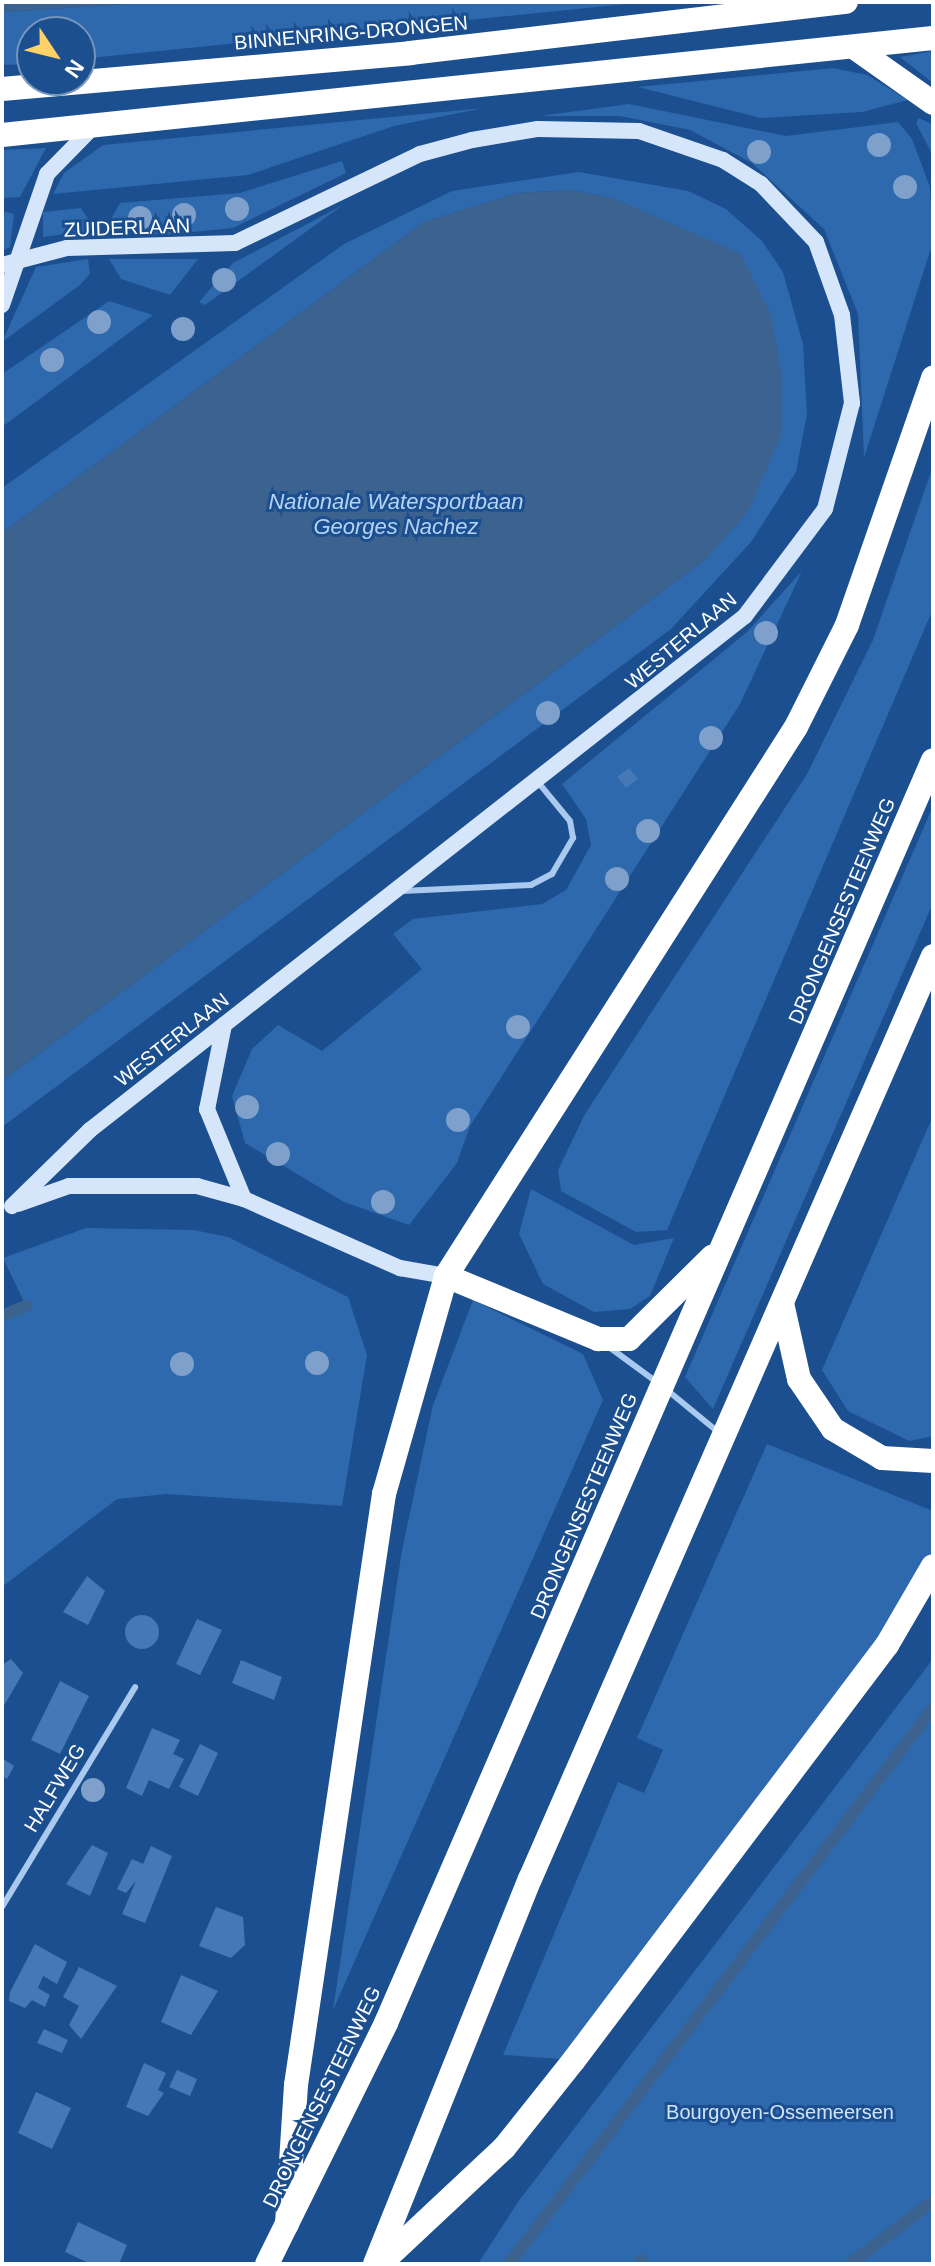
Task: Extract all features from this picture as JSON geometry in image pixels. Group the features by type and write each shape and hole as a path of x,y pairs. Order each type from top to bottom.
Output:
{"highway":[{"name":"BINNENRING-DRONGEN","path":"2,89 410,53 846,2"},
{"path":"2,135 91,129 933,38"},
{"path":"855,48 933,103"},
{"path":"287,2224 296,2085 384,1494 446,1276 796,727 847,625 933,378"},
{"name":"DRONGENSESTEENWEG","path":"267,2264 386,2023 933,760"},
{"path":"378,2264 530,1879 933,956"},
{"path":"446,1276 598,1339 629,1339 724,1243"},
{"path":"782,1303 799,1379 833,1429 882,1458 933,1461"},
{"path":"378,2264 504,2148 574,2060 887,1645 933,1566"}],"street":[{"name":"WESTERLAAN","path":"7,1209 90,1130 745,616 825,509 852,403 842,315 816,242 761,184 723,160 684,142 597,128 538,129 420,154 235,243"},
{"path":"2,305 22,257 47,174 91,129"},
{"name":"ZUIDERLAAN","path":"2,265 22,257 89,246 235,243"},
{"path":"230,1020 207,1109 244,1199"},
{"path":"7,1209 69,1186 135,1181 244,1199 400,1268 446,1276"}],"lane":[{"path":"395,891 531,885 552,874 573,838 570,821 537,781"},
{"path":"598,1339 723,1436"},
{"name":"HALFWEG","path":"2,1907 135,1687"}],"green space":[{"path":"158,2 646,2 96,57 96,16 16,16 16,65 2,65 2,12"},
{"path":"933,51 933,83 900,57"},
{"path":"833,68 867,75 908,100 862,112 761,118 638,87"},
{"path":"629,104 786,136 898,122 912,139 930,187 933,242 864,458 858,314 824,229 752,163 690,130 620,116 540,116"},
{"path":"484,108 394,126 248,175 53,194 64,173 103,145"},
{"path":"919,118 933,125 933,156 916,123"},
{"path":"46,148 20,197 2,198 2,150"},
{"path":"342,161 346,173 233,228 163,235 106,228 120,203 240,193"},
{"path":"579,172 688,191 726,209 762,241 783,272 803,344 807,414 796,472 751,542 671,629 2,1127 2,1081 706,559 771,315 740,254 612,198 572,190 517,193 424,222 2,533 2,488 344,244 452,191"},
{"path":"343,205 205,305 199,302 233,263"},
{"path":"81,208 95,230 43,237 43,212"},
{"path":"2,211 14,214 10,247 2,251"},
{"path":"88,259 90,274 80,285 2,342 36,267"},
{"path":"109,259 198,259 170,295 121,279"},
{"path":"109,301 153,315 2,427 2,374"},
{"path":"933,466 933,609 667,1230 636,1232 561,1191 558,1170 585,1114 807,774 873,640"},
{"path":"802,571 740,704 470,1126 457,1163 409,1225 344,1202 245,1143 232,1096 252,1049 278,1025 322,1051 422,969 393,934 413,919 542,904 566,890 591,845 586,819 562,784 747,632"},
{"path":"933,806 933,903 713,1409 685,1377"},
{"path":"933,1116 933,1436 909,1441 848,1411 822,1370"},
{"path":"531,1189 634,1245 674,1238 650,1296 630,1309 594,1312 543,1284 519,1234"},
{"path":"86,1228 194,1230 228,1237 348,1297 367,1355 342,1506 167,1494 117,1499 2,1587 2,1316 26,1306 3,1258"},
{"path":"473,1300 583,1354 603,1400 333,2010 402,1550 433,1405"},
{"path":"767,1444 933,1511 933,1566 574,2060 503,2055 618,1782 644,1793 663,1750 637,1738"},
{"name":"Bourgoyen-Ossemeersen","path":"933,1659 933,2264 478,2264 518,2202"}],"water":[{"path":"2,2 158,2 2,12"},
{"name":"Nationale Watersportbaan Georges Nachez","path":"572,190 612,198 741,254 771,315 782,376 781,436 749,510 706,559 2,1081 2,533 424,222 517,193"}],"building":[{"path":"629,768 638,779 626,788 617,777"},
{"path":"87,1576 105,1591 88,1625 63,1612"},
{"path":"142,1615 154,1620 159,1632 154,1644 142,1649 130,1644 125,1632 130,1620"},
{"path":"197,1619 222,1630 200,1675 176,1664"},
{"path":"11,1659 23,1673 2,1709 2,1665"},
{"path":"241,1660 282,1677 274,1700 232,1683"},
{"path":"60,1681 89,1696 60,1754 31,1740"},
{"path":"152,1728 180,1740 173,1754 184,1759 169,1789 149,1780 142,1796 126,1788"},
{"path":"200,1744 218,1753 198,1796 179,1787"},
{"path":"2,1758 14,1766 7,1779 2,1776"},
{"path":"92,1845 108,1853 90,1896 66,1884"},
{"path":"151,1846 172,1856 145,1923 122,1914 136,1881 126,1893 117,1889 132,1859 143,1864"},
{"path":"216,1907 243,1917 245,1945 231,1958 199,1946"},
{"path":"35,1944 67,1962 57,1984 43,1976 38,1988 50,1995 45,2007 32,2000 25,2008 9,2001 10,1992"},
{"path":"79,1967 117,1986 81,2039 69,2025 79,2006 63,1997"},
{"path":"181,1975 218,1991 191,2035 161,2022"},
{"path":"44,2029 68,2040 62,2053 37,2043"},
{"path":"144,2063 166,2073 158,2090 164,2093 148,2116 126,2107"},
{"path":"177,2070 197,2079 190,2096 169,2087"},
{"path":"36,2092 71,2108 52,2149 18,2133"},
{"path":"78,2222 127,2245 119,2264 91,2264 65,2252"}],"waterway":[{"path":"2,1316 26,1306"},
{"path":"509,2264 933,1708"},
{"path":"850,2264 933,2201"},
{"path":"641,2260 643,2264"}]}
